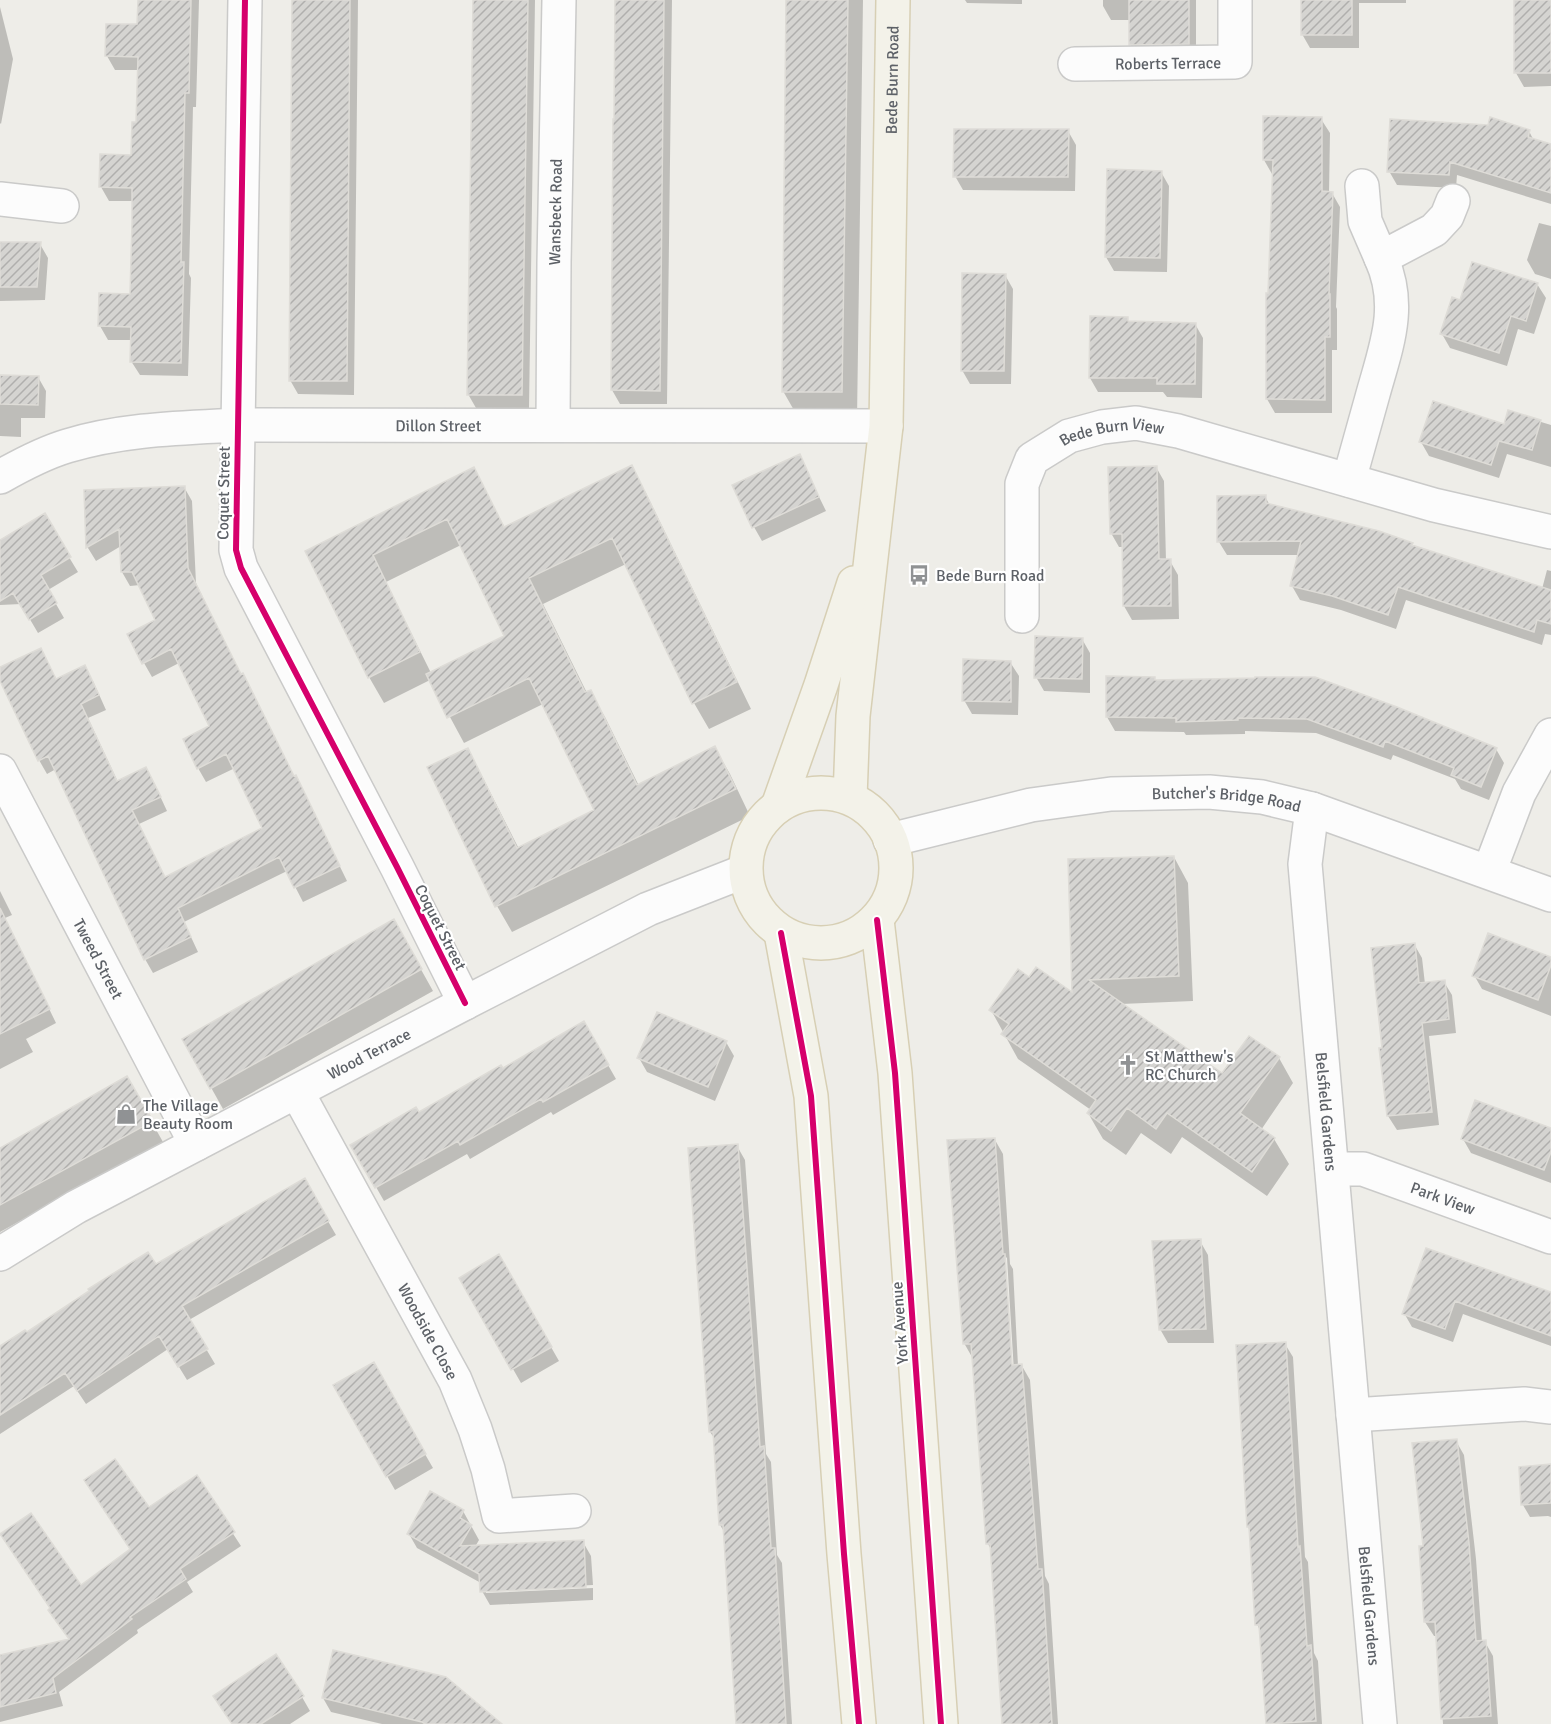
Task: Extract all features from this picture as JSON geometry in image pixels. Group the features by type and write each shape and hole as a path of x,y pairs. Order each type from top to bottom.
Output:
{"main road":[{"name":"Bede Burn Road","path":"850,798 853,716 886,426 893,0"},
{"name":"Bede Burn Road","path":"778,806 875,519"},
{"path":"825,793 850,798 873,813 890,840 897,862 894,889 877,920 856,935 831,944 805,942 782,933 762,916 750,896 745,871 749,844 759,824 778,806 799,796 825,793"},
{"name":"York Avenue","path":"877,920 895,1073 941,1724"},
{"path":"782,933 811,1096 844,1554 859,1724"}],"street":[{"name":"Coquet Street","path":"245,0 236,550 241,568 465,1003"},
{"name":"Wansbeck Road","path":"553,425 559,0"},
{"name":"Roberts Terrace","path":"1075,64 1234,62 1235,0"},
{"path":"1349,480 1390,333 1392,297 1388,274 1365,221 1362,186"},
{"path":"0,199 62,206"},
{"path":"1381,258 1434,230 1447,216 1453,201"},
{"name":"Bede Burn View","path":"1022,616 1022,484 1032,459 1069,436 1102,427 1136,423 1178,431 1434,506 1551,532"},
{"name":"Dillon Street","path":"0,477 66,446 156,429 238,424 886,426"},
{"path":"1489,872 1519,793 1551,735"},
{"name":"Tweed Street","path":"0,771 196,1144"},
{"name":"Butcher's Bridge Road","path":"890,840 1031,805 1111,794 1209,792 1262,797 1312,809 1551,895"},
{"name":"Belsfield Gardens","path":"1312,809 1305,864 1380,1724"},
{"name":"Wood Terrace","path":"0,1254 76,1207 465,1003 648,909 745,871"},
{"name":"Woodside Close","path":"297,1092 455,1380 488,1469 499,1516 574,1511"},
{"name":"Park View","path":"1332,1169 1362,1169 1551,1237"},
{"path":"1353,1415 1524,1404 1551,1407"}],"building":[{"path":"138,0 191,0 189,93 185,93 181,363 130,362 131,327 98,326 99,293 130,294 132,188 99,187 100,154 131,155 132,122 136,122 138,57 105,56 106,24 137,24"},
{"path":"292,0 350,0 347,381 289,381"},
{"path":"473,0 528,0 522,395 467,395"},
{"path":"615,0 664,0 660,391 611,390"},
{"path":"786,0 848,0 842,392 782,392"},
{"path":"1129,0 1189,0 1189,44 1129,45"},
{"path":"1301,0 1352,0 1352,35 1301,35"},
{"path":"1514,0 1551,0 1551,73 1514,73"},
{"path":"1263,116 1322,117 1322,191 1333,192 1329,294 1330,337 1325,337 1325,400 1266,399 1266,293 1268,293 1273,160 1263,160"},
{"path":"1490,117 1530,130 1528,137 1551,144 1551,193 1450,162 1449,175 1387,172 1390,119 1488,125"},
{"path":"954,129 1069,129 1068,177 953,177"},
{"path":"1107,169 1162,171 1160,258 1105,257"},
{"path":"0,242 41,242 37,287 0,287"},
{"path":"1472,262 1538,283 1526,321 1511,316 1499,353 1440,334 1452,297 1460,300"},
{"path":"962,273 1006,274 1004,371 961,371"},
{"path":"1090,316 1128,317 1128,321 1196,323 1195,384 1157,384 1157,378 1089,378"},
{"path":"0,375 39,376 38,405 0,404"},
{"path":"1433,401 1504,424 1508,410 1541,420 1532,450 1499,441 1491,465 1419,442"},
{"path":"800,454 819,497 752,528 732,485"},
{"path":"632,465 737,682 692,704 612,538 529,578 585,692 591,690 637,785 715,746 736,789 495,907 427,767 468,748 517,848 594,810 529,678 447,718 426,674 504,636 447,519 373,555 420,652 368,678 305,551 474,467 504,527"},
{"path":"1157,466 1159,559 1171,559 1171,606 1123,606 1122,534 1110,534 1108,467"},
{"path":"185,486 188,568 294,776 296,775 340,866 294,888 279,857 178,908 191,937 144,960 48,756 38,761 0,681 0,667 41,648 56,679 85,665 99,695 81,704 117,781 146,767 161,797 132,810 165,877 262,828 226,754 197,769 183,739 209,726 171,649 142,664 127,634 155,620 132,572 121,572 119,529 86,548 84,490"},
{"path":"1266,495 1266,503 1379,531 1413,543 1412,545 1551,590 1551,624 1537,620 1534,632 1398,587 1388,615 1332,596 1290,586 1301,541 1217,542 1217,496"},
{"path":"45,513 71,557 41,575 57,603 29,620 13,593 0,601 0,540"},
{"path":"1035,636 1083,638 1082,679 1034,678"},
{"path":"963,659 1011,661 1011,702 962,701"},
{"path":"1106,676 1155,677 1155,680 1315,677 1397,707 1497,748 1481,787 1451,775 1454,768 1385,741 1383,747 1307,719 1238,718 1238,720 1176,722 1176,718 1106,717"},
{"name":"St Matthew's RC Church","path":"1174,856 1179,976 1089,980 1222,1073 1249,1036 1280,1057 1240,1113 1275,1138 1252,1172 1167,1113 1156,1129 1127,1108 1111,1131 1087,1113 1096,1100 1001,1034 1009,1024 989,1010 1018,969 1029,977 1036,967 1072,992 1068,859"},
{"path":"0,908 50,1009 0,1034"},
{"path":"394,919 422,969 210,1089 182,1039"},
{"path":"1488,933 1551,957 1551,965 1538,1000 1472,976"},
{"path":"1415,943 1419,983 1445,980 1449,1019 1422,1023 1432,1112 1387,1116 1371,948"},
{"path":"657,1012 727,1041 708,1087 637,1058"},
{"path":"584,1021 609,1065 543,1102 541,1099 460,1145 458,1141 375,1188 350,1145 416,1107 419,1112 501,1065 503,1068"},
{"path":"127,1076 153,1121 0,1205 0,1148"},
{"path":"1475,1100 1551,1128 1551,1152 1544,1170 1461,1139"},
{"path":"995,1138 1012,1365 1022,1364 1038,1569 1042,1569 1052,1724 1002,1724 990,1544 986,1544 971,1344 963,1344 947,1140"},
{"path":"738,1144 760,1447 764,1446 771,1548 775,1548 786,1724 736,1724 723,1525 719,1525 713,1432 709,1432 688,1148"},
{"path":"305,1178 329,1221 182,1306 208,1349 178,1367 159,1336 77,1391 65,1373 0,1415 0,1346 25,1330 27,1332 89,1291 88,1289 148,1252 156,1264"},
{"path":"1201,1239 1206,1329 1159,1330 1152,1241"},
{"path":"1426,1248 1551,1292 1551,1336 1455,1301 1445,1329 1402,1314"},
{"path":"499,1254 552,1347 511,1370 459,1278"},
{"path":"1286,1342 1298,1547 1300,1546 1307,1646 1311,1645 1316,1721 1266,1724 1259,1625 1255,1625 1249,1527 1247,1527 1236,1345"},
{"path":"374,1362 426,1454 386,1477 333,1385"},
{"path":"1457,1439 1469,1543 1476,1641 1486,1640 1491,1716 1441,1719 1435,1622 1424,1622 1419,1546 1423,1546 1412,1443"},
{"path":"115,1459 149,1507 197,1475 235,1532 180,1569 186,1579 130,1617 132,1619 53,1678 56,1693 0,1707 0,1655 69,1639 0,1534 31,1513 81,1585 130,1549 84,1480"},
{"path":"1551,1464 1551,1503 1521,1505 1519,1467"},
{"path":"430,1491 464,1510 460,1518 472,1525 460,1546 584,1540 586,1587 480,1592 479,1574 407,1534"},
{"path":"333,1650 446,1677 502,1724 425,1724 322,1698"},
{"path":"276,1654 304,1696 261,1724 232,1724 213,1696"}],"cycle path":[{"path":"245,0 236,550 241,568 397,867 465,1003"},
{"path":"877,920 895,1073 941,1724"},
{"path":"781,933 811,1096 844,1554 859,1724"}],"place":[{"name":"Bede Burn Road","path":"919,575"},
{"name":"St Matthew's RC Church","path":"1128,1065"},
{"name":"The Village Beauty Room","path":"126,1114"}]}
